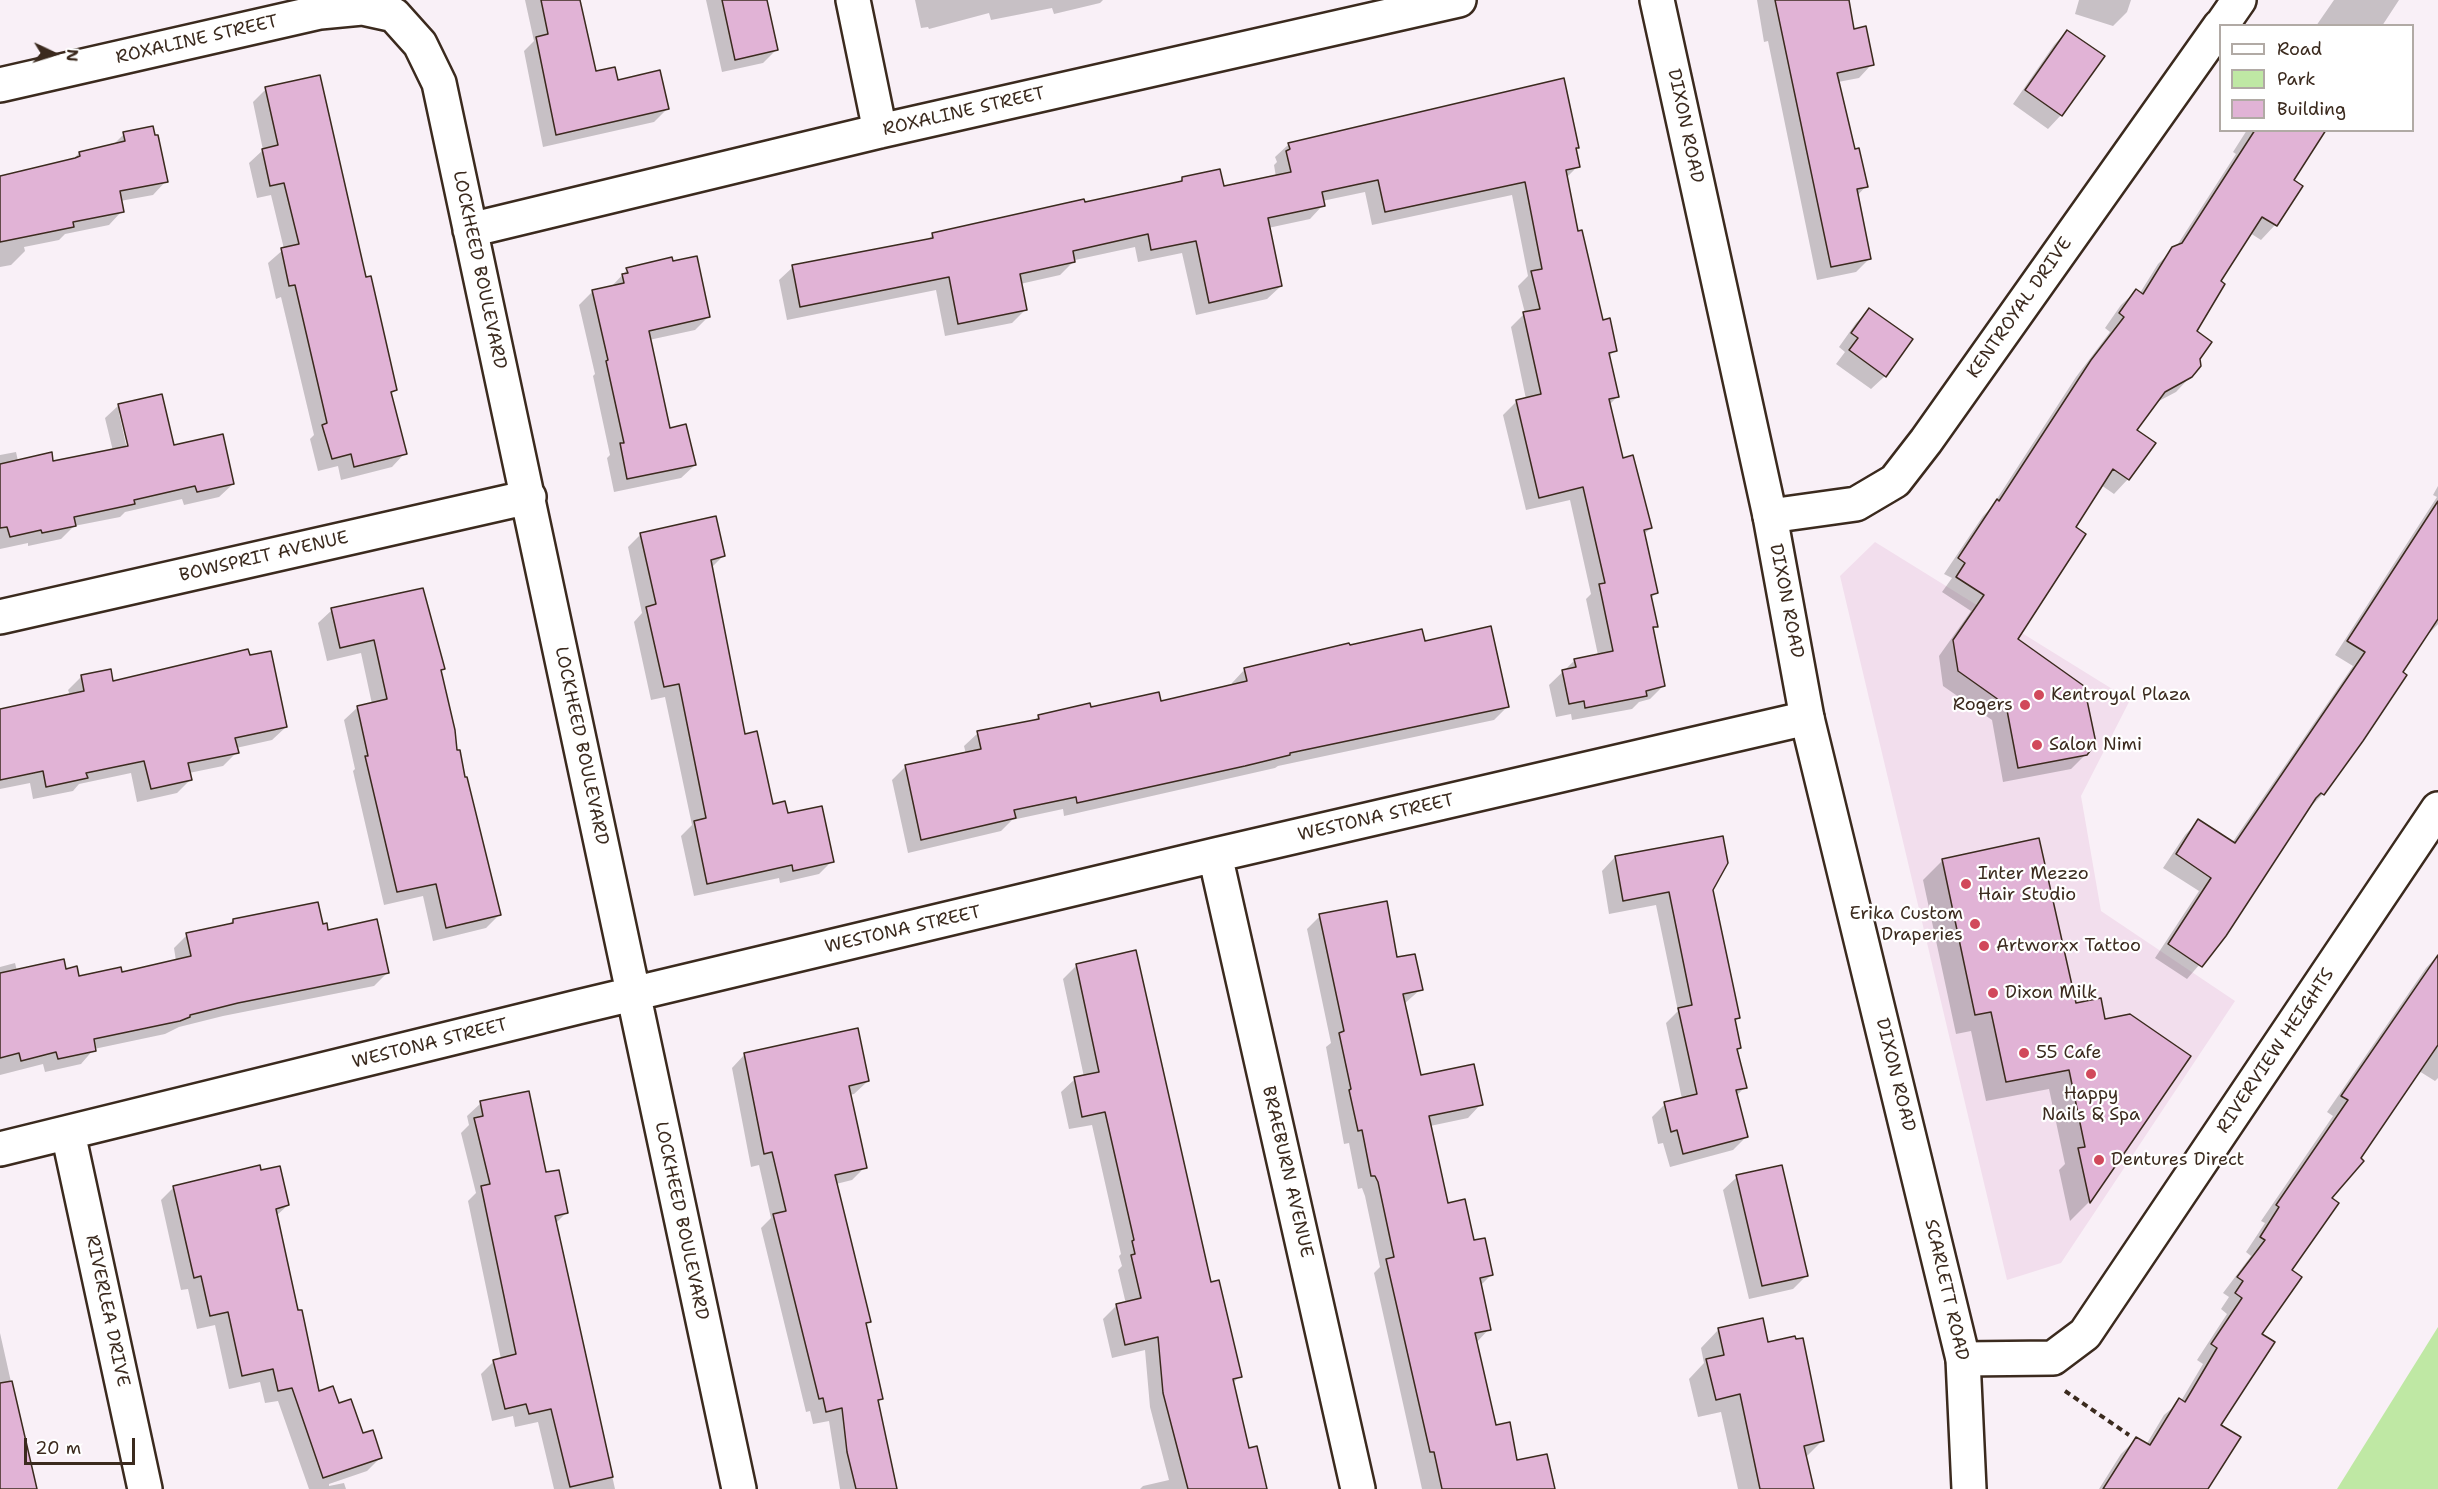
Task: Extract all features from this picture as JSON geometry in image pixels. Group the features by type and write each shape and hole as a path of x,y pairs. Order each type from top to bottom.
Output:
{"street":[{"path":"853,0 880,131"},
{"name":"ROXALINE STREET","path":"470,230 880,131 1459,0"},
{"name":"DIXON ROAD","path":"1658,0 1770,516 1808,718 1926,1200"},
{"name":"KENTROYAL DRIVE","path":"2222,24 2239,0"},
{"name":"ROXALINE STREET","path":"0,85 320,12 362,8 394,15"},
{"name":"LOCKHEED BOULEVARD","path":"394,15 420,44 439,83 739,1489"},
{"name":"KENTROYAL DRIVE","path":"1770,516 1856,504 1895,481 1933,432 2219,29"},
{"name":"BOWSPRIT AVENUE","path":"0,617 529,497"},
{"name":"WESTONA STREET","path":"0,1149 1215,855 1808,718"},
{"name":"RIVERVIEW HEIGHTS","path":"1963,1359 2053,1358 2085,1334 2438,809"},
{"name":"BRAEBURN AVENUE","path":"1215,855 1358,1489"},
{"name":"RIVERLEA DRIVE","path":"68,1133 145,1489"},
{"name":"SCARLETT ROAD","path":"1926,1200 1963,1359 1969,1489"}],"path":[{"path":"2064,1391 2129,1436"}],"shaded area":[{"path":"1875,542 2130,700 2081,796 2101,911 2235,1001 2061,1263 2007,1280 1840,576"}],"green space":[{"path":"2438,1327 2438,1489 2337,1489"}],"building":[{"path":"541,0 580,0 596,71 615,67 618,80 660,70 669,109 556,135 536,37 548,34"},
{"path":"722,0 767,0 778,50 735,60"},
{"path":"1775,0 1849,0 1854,29 1866,26 1874,65 1837,73 1855,149 1859,148 1868,187 1857,189 1871,259 1831,267"},
{"path":"2067,30 2105,56 2062,116 2025,90"},
{"path":"320,75 366,277 371,276 397,390 391,392 407,454 354,467 351,454 332,459 322,425 327,423 295,285 289,286 281,248 299,244 284,183 270,186 262,149 278,145 265,87"},
{"path":"1564,78 1579,148 1576,148 1580,167 1566,170 1578,231 1582,230 1603,320 1610,318 1617,351 1609,353 1619,397 1609,399 1623,458 1633,455 1652,528 1644,530 1658,593 1651,595 1658,627 1653,627 1665,686 1646,691 1647,696 1585,708 1584,701 1569,704 1562,670 1576,667 1574,659 1613,651 1599,584 1605,583 1583,487 1539,498 1516,400 1541,394 1523,312 1540,309 1531,271 1542,269 1525,182 1385,212 1378,180 1322,192 1325,206 1268,218 1282,286 1209,303 1196,241 1151,250 1148,234 1073,251 1075,262 1020,274 1027,310 958,324 949,277 800,307 792,265 933,238 932,233 1084,199 1085,202 1182,181 1182,177 1220,169 1224,186 1291,172 1286,151 1290,149 1288,143"},
{"path":"153,126 155,135 158,135 168,182 120,191 124,212 73,222 74,227 0,242 0,176 75,158 80,156 79,152 125,141 123,132"},
{"path":"2254,132 2325,132 2294,180 2303,186 2277,226 2262,217 2221,281 2225,284 2197,331 2212,342 2200,359 2201,366 2192,377 2165,392 2137,430 2156,443 2129,480 2113,469 2076,527 2086,534 2018,639 2084,686 2096,743 2087,755 2018,768 2006,705 1958,671 1953,640 1984,595 1956,577 1965,563 1958,558 1997,499 1999,501 2091,360 2124,317 2119,313 2136,289 2143,294 2172,247 2182,243"},
{"path":"697,256 710,317 649,331 670,428 686,424 696,465 627,479 620,443 624,443 592,290 624,283 622,274 628,273 626,268 672,257 673,261"},
{"path":"1869,308 1913,339 1886,377 1849,350 1858,338 1851,333"},
{"path":"162,394 174,445 223,434 234,484 197,492 195,486 134,500 135,504 74,517 76,526 42,533 41,530 10,537 7,527 0,528 0,464 52,452 53,461 128,446 118,404"},
{"path":"2438,501 2438,619 2403,672 2407,675 2363,741 2324,795 2321,793 2316,798 2226,936 2202,967 2168,944 2211,878 2176,854 2198,819 2235,843 2365,652 2347,641"},
{"path":"716,516 725,556 711,560 745,734 757,731 773,804 785,801 788,813 822,806 834,862 793,871 792,865 707,884 694,821 706,818 679,684 664,687 646,607 656,604 640,533"},
{"path":"423,588 445,669 441,670 455,730 457,750 460,750 501,915 446,928 436,884 397,892 365,756 368,756 357,706 387,699 374,640 340,648 331,608"},
{"path":"1491,626 1509,707 1290,753 1290,755 1245,766 1077,803 1076,797 1014,810 1016,818 921,840 905,765 981,749 977,731 1039,719 1038,715 1090,703 1091,707 1159,692 1161,701 1247,681 1244,668 1349,643 1350,645 1422,629 1425,641"},
{"path":"248,649 250,655 271,651 287,727 235,738 239,753 188,763 192,780 151,789 144,761 86,773 88,778 46,787 43,771 0,780 0,709 84,691 81,675 111,669 113,681"},
{"path":"1723,836 1728,863 1713,890 1740,1018 1735,1019 1741,1048 1737,1049 1747,1088 1736,1090 1748,1137 1683,1154 1677,1130 1671,1132 1664,1102 1697,1094 1678,1008 1692,1005 1669,892 1623,901 1615,856"},
{"path":"2039,838 2076,1003 2101,998 2105,1019 2130,1014 2191,1056 2090,1203 2078,1148 2085,1147 2069,1070 2006,1082 1991,1012 1975,1015 1942,859"},
{"path":"1387,901 1397,957 1415,954 1423,990 1403,994 1421,1075 1474,1064 1483,1105 1429,1116 1448,1203 1465,1199 1474,1240 1485,1238 1493,1275 1480,1278 1491,1330 1475,1333 1496,1425 1510,1422 1517,1460 1547,1454 1555,1489 1442,1489 1434,1452 1430,1452 1386,1259 1394,1257 1378,1182 1375,1176 1371,1176 1362,1130 1358,1131 1349,1090 1351,1089 1339,1033 1344,1031 1319,914"},
{"path":"318,902 323,924 327,923 328,930 377,919 389,973 238,1003 190,1015 180,1021 94,1039 96,1051 58,1059 56,1052 21,1061 19,1053 0,1058 0,973 64,959 66,969 77,966 79,976 121,967 122,972 191,956 186,933 233,923 233,919"},
{"path":"1136,950 1211,1282 1219,1280 1242,1377 1233,1379 1249,1448 1257,1446 1267,1489 1188,1489 1163,1393 1158,1337 1125,1345 1116,1304 1141,1298 1131,1255 1135,1254 1132,1241 1134,1240 1105,1112 1082,1117 1074,1077 1099,1072 1076,964"},
{"path":"2438,955 2438,1045 2361,1158 2364,1161 2332,1198 2339,1203 2292,1270 2302,1277 2262,1334 2275,1342 2221,1425 2241,1437 2208,1489 2103,1489 2136,1437 2150,1445 2179,1398 2185,1402 2217,1348 2211,1344 2242,1298 2235,1293 2243,1281 2237,1277 2265,1240 2260,1237 2279,1207 2276,1205 2348,1100 2341,1096"},
{"path":"858,1028 869,1081 849,1086 867,1168 835,1175 871,1322 866,1323 883,1399 878,1400 897,1489 856,1489 847,1452 842,1408 826,1412 823,1398 819,1399 773,1214 786,1211 772,1152 764,1154 744,1053"},
{"path":"529,1091 546,1172 559,1170 568,1213 555,1216 613,1477 570,1487 551,1409 529,1414 526,1404 505,1409 493,1360 516,1354 481,1186 490,1184 474,1118 483,1116 480,1101"},
{"path":"260,1165 261,1170 280,1166 289,1205 276,1209 298,1310 302,1310 319,1391 333,1386 339,1403 351,1399 363,1433 373,1430 382,1458 323,1478 292,1388 278,1391 273,1369 242,1376 228,1312 210,1316 201,1276 194,1278 173,1186"},
{"path":"1782,1165 1808,1276 1762,1286 1736,1175"},
{"path":"1763,1318 1768,1342 1795,1336 1796,1339 1803,1338 1824,1441 1804,1446 1814,1489 1760,1489 1740,1394 1716,1400 1706,1359 1724,1355 1718,1328"},
{"path":"12,1381 37,1489 0,1489 0,1383"}],"place":[{"name":"Kentroyal Plaza","path":"2039,695"},
{"name":"Rogers","path":"2025,705"},
{"name":"Salon Nimi","path":"2037,745"},
{"name":"Inter Mezzo Hair Studio","path":"1966,884"},
{"name":"Erika Custom Draperies","path":"1975,924"},
{"name":"Artworxx Tattoo","path":"1984,946"},
{"name":"Dixon Milk","path":"1993,993"},
{"name":"55 Cafe","path":"2024,1053"},
{"name":"Happy Nails & Spa","path":"2091,1074"},
{"name":"Dentures Direct","path":"2099,1160"}]}
